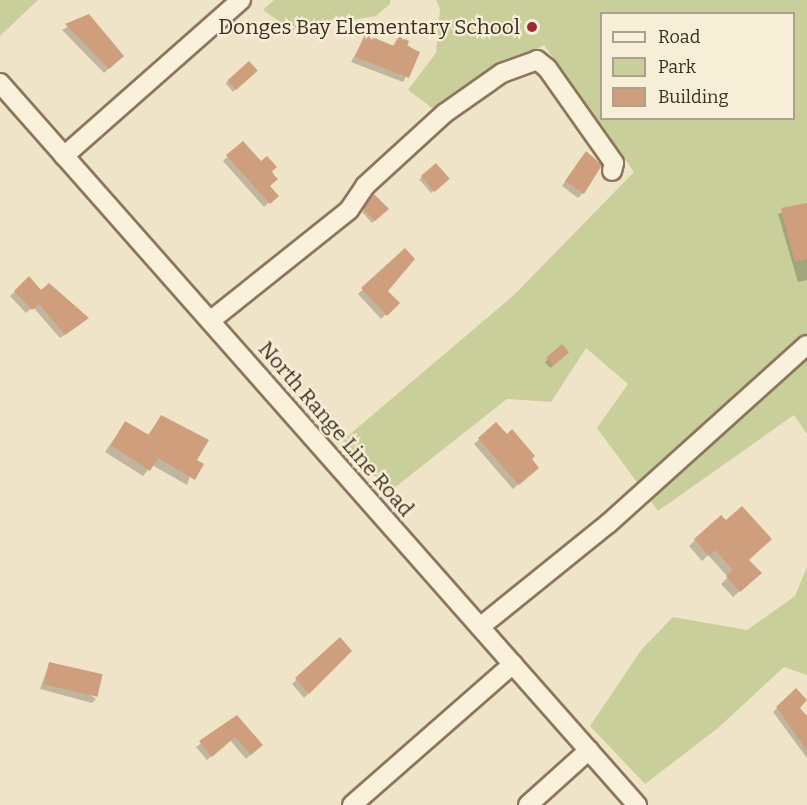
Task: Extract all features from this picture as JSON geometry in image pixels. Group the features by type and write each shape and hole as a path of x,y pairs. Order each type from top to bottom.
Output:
{"street":[{"path":"64,156 241,0"},
{"path":"210,321 349,210 365,186 445,112 502,73 537,60 547,68 614,164 612,171"},
{"name":"North Range Line Road","path":"0,83 638,805"},
{"path":"480,627 609,523 807,345"},
{"path":"352,805 513,664"},
{"path":"528,805 589,750"}],"green space":[{"path":"0,0 38,0 0,36"},
{"path":"274,0 390,0 390,4 376,16 292,30 263,10"},
{"path":"436,0 807,0 807,434 794,415 658,511 597,428 628,384 586,348 551,402 507,399 389,492 343,440 514,295 634,172 544,45 432,108 408,90 436,53 440,9"},
{"path":"807,567 807,675 784,667 718,728 645,784 590,726 642,649 673,617 747,630 795,596"}],"building":[{"path":"89,14 124,56 109,69 65,24"},
{"path":"365,34 394,46 398,36 409,41 407,46 420,52 409,78 355,57"},
{"path":"249,61 258,71 236,90 227,80"},
{"path":"243,141 261,161 267,156 277,167 271,172 278,179 270,186 279,196 270,204 226,155"},
{"path":"586,151 602,165 584,194 565,181"},
{"path":"436,163 450,179 435,192 421,176"},
{"path":"374,194 389,209 375,221 363,209"},
{"path":"807,203 807,259 795,262 781,208"},
{"path":"405,248 415,259 388,291 400,303 387,316 361,288"},
{"path":"29,276 41,290 49,283 89,318 65,335 39,304 32,310 14,291"},
{"path":"562,344 569,352 553,366 546,358"},
{"path":"161,415 209,440 197,460 204,464 195,480 158,458 150,471 111,445 125,421 149,435"},
{"path":"496,422 507,434 512,429 535,456 532,459 539,468 519,485 478,438"},
{"path":"742,506 772,539 749,560 762,573 740,592 726,576 733,570 715,550 709,556 694,539 721,515 726,520"},
{"path":"340,637 352,651 309,694 295,678"},
{"path":"49,662 103,674 97,697 44,684"},
{"path":"796,688 807,700 800,708 807,716 807,751 776,707"},
{"path":"237,715 263,745 251,755 235,737 212,757 199,741"}],"place":[{"name":"Donges Bay Elementary School","path":"532,27"}]}
